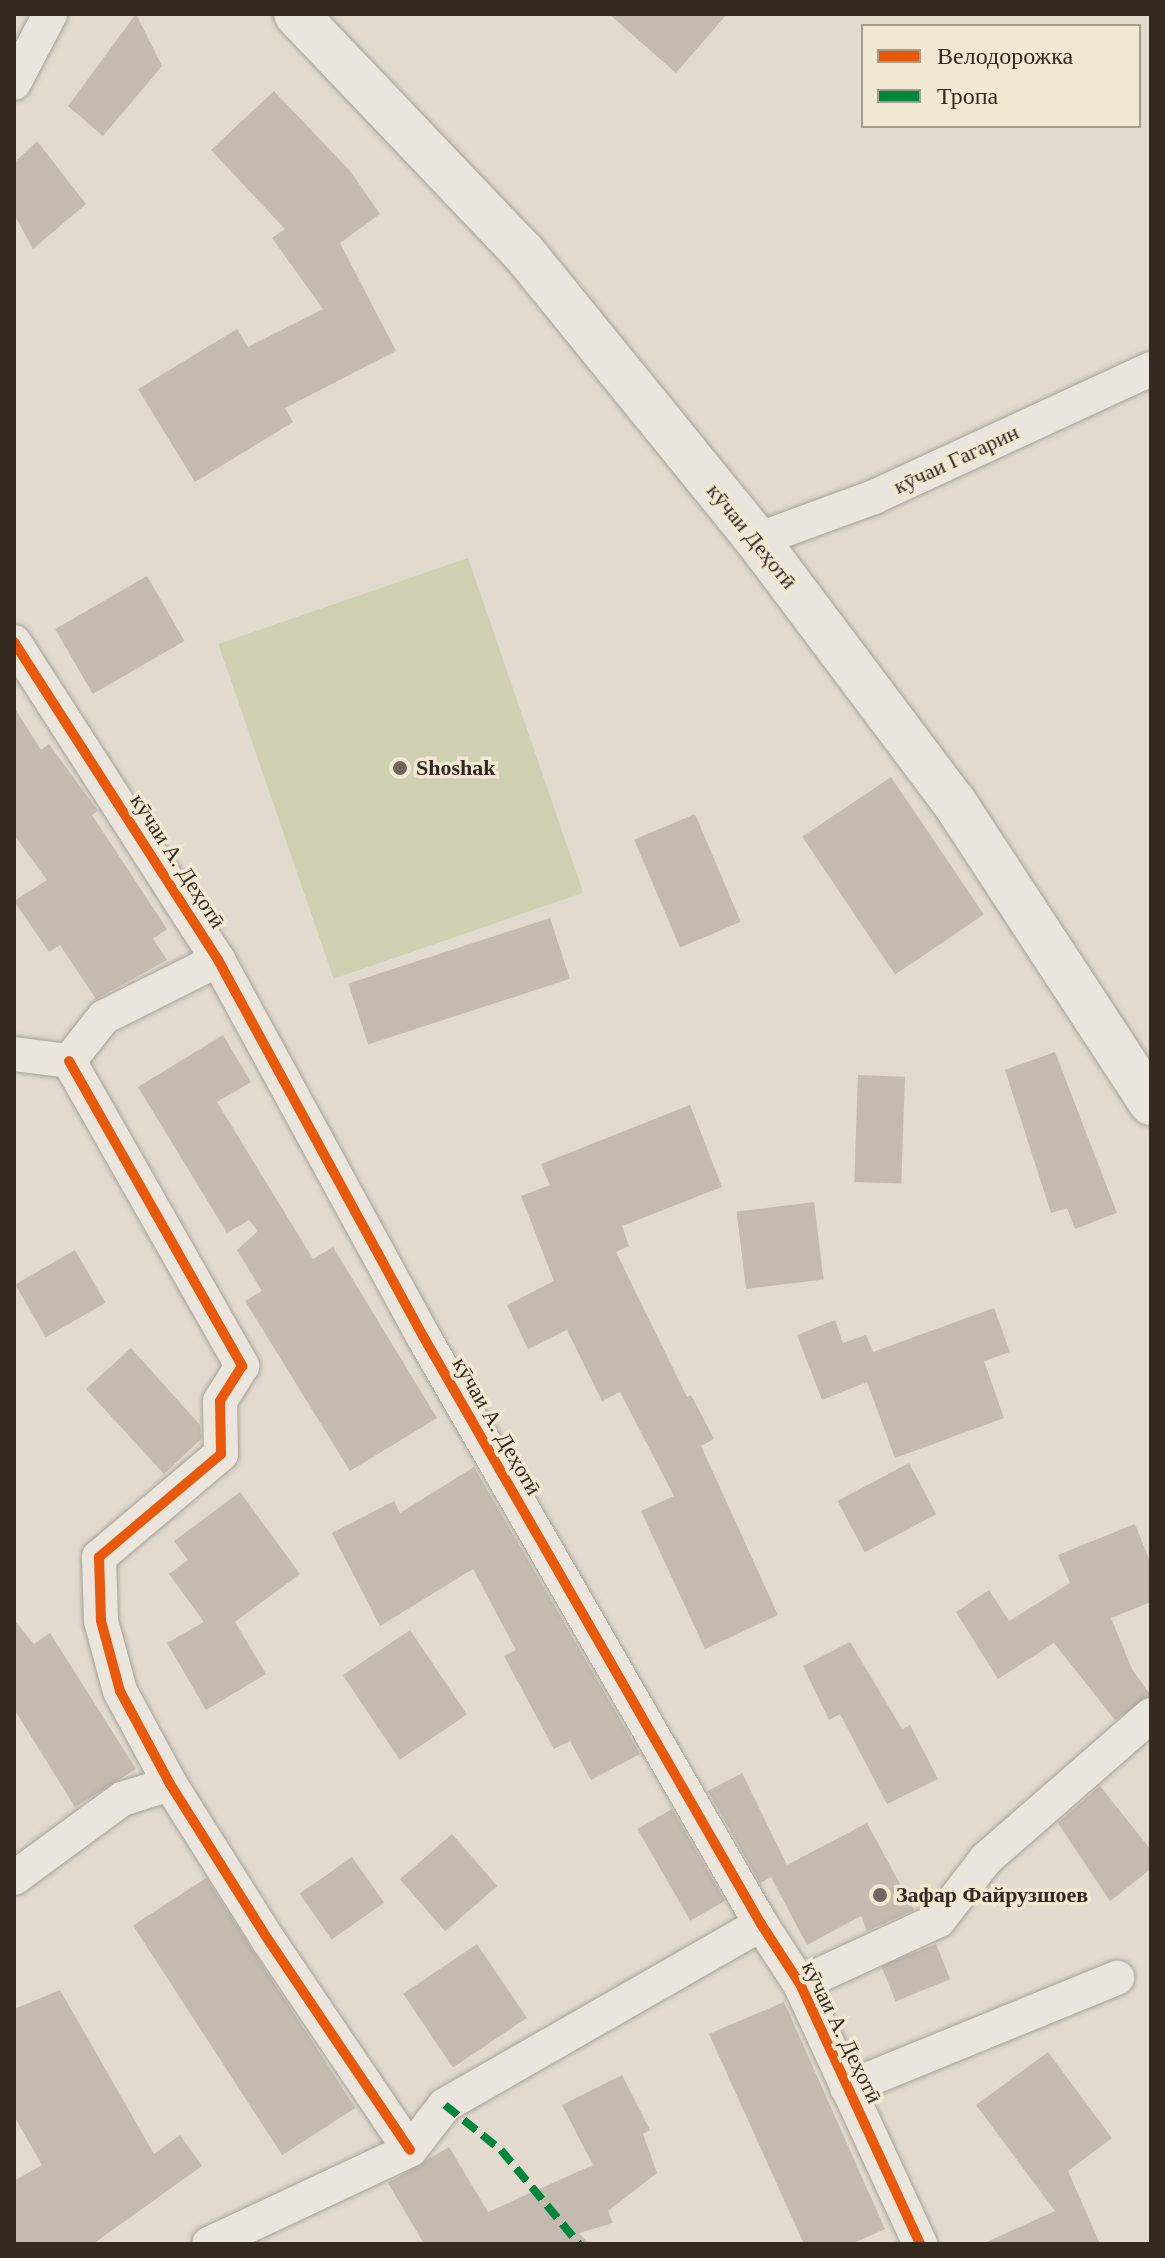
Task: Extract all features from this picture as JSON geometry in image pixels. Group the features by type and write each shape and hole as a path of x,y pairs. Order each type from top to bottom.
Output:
{"main road":[{"name":"кӯчаи Деҳотӣ","path":"296,14 523,252 757,540 954,802 1151,1103"}],"street":[{"path":"14,83 50,14"},
{"name":"кӯчаи Гагарин","path":"757,540 874,497 1151,369"},
{"name":"кӯчаи А. Деҳотӣ","path":"14,642 218,960 423,1336 761,1924 800,1984 920,2244"},
{"path":"69,1061 104,1017 218,960"},
{"path":"14,1054 69,1061"},
{"path":"69,1061 242,1366 220,1401 221,1454 99,1557 101,1621 120,1691 170,1784 410,2150"},
{"path":"800,1984 939,1920 986,1859 1151,1715"},
{"path":"14,1878 122,1799 170,1784"},
{"path":"209,2244 410,2150 445,2105 761,1924"},
{"path":"847,2088 1117,1978"}],"green space":[{"name":"Shoshak","path":"468,558 583,893 334,979 218,644"}],"building":[{"path":"136,14 162,66 103,136 68,106"},
{"path":"609,14 727,14 676,73"},
{"path":"274,91 350,171 380,214 340,243 396,351 285,408 293,422 195,482 138,389 237,329 248,347 323,309 272,238 285,229 211,150"},
{"path":"37,141 86,204 33,249 14,214 14,163"},
{"path":"147,576 184,641 93,694 55,629"},
{"path":"14,707 41,750 49,744 98,811 92,815 167,929 153,939 167,960 96,999 60,945 49,952 14,901 47,880 14,835"},
{"path":"891,777 984,915 895,974 802,837"},
{"path":"695,814 741,922 680,947 634,840"},
{"path":"550,918 570,979 368,1044 348,984"},
{"path":"223,1035 251,1082 217,1102 313,1259 333,1247 437,1418 350,1471 245,1301 262,1291 237,1250 258,1231 249,1220 227,1233 138,1087"},
{"path":"1055,1052 1117,1213 1075,1229 1067,1208 1051,1213 1005,1070"},
{"path":"858,1075 905,1077 901,1184 854,1182"},
{"path":"690,1105 722,1187 622,1226 629,1246 616,1252 687,1397 691,1395 714,1439 701,1446 778,1615 705,1649 641,1511 674,1496 620,1392 602,1401 567,1330 528,1349 507,1305 554,1281 521,1196 550,1185 541,1164"},
{"path":"814,1202 824,1279 746,1289 737,1212"},
{"path":"75,1250 106,1303 46,1337 15,1284"},
{"path":"994,1308 1010,1352 984,1361 1004,1418 895,1458 867,1382 822,1400 797,1335 835,1320 843,1343 866,1335 873,1352"},
{"path":"131,1348 200,1425 201,1439 164,1474 86,1389"},
{"path":"909,1463 936,1514 865,1552 837,1501"},
{"path":"474,1467 640,1754 591,1780 570,1741 554,1749 504,1656 516,1650 473,1569 380,1626 332,1533 394,1501 400,1513"},
{"path":"240,1492 300,1574 235,1622 266,1674 206,1710 167,1643 204,1622 169,1574 188,1560 174,1541"},
{"path":"1135,1524 1151,1564 1151,1602 1111,1618 1132,1669 1151,1696 1115,1720 1054,1643 998,1679 956,1612 989,1590 1009,1621 1070,1583 1058,1555"},
{"path":"14,1620 34,1644 50,1633 136,1769 75,1807 14,1709"},
{"path":"410,1630 467,1715 400,1760 343,1675"},
{"path":"850,1642 902,1729 910,1725 938,1779 887,1804 840,1714 829,1720 803,1666"},
{"path":"742,1773 787,1865 867,1823 914,1910 867,1931 861,1916 807,1945 771,1877 760,1883 708,1791"},
{"path":"1100,1786 1151,1850 1151,1869 1110,1901 1058,1823"},
{"path":"672,1809 725,1901 690,1921 637,1829"},
{"path":"452,1834 497,1886 445,1931 400,1879"},
{"path":"352,1857 384,1903 332,1940 300,1894"},
{"path":"206,1878 355,2108 282,2155 133,1925"},
{"path":"477,1944 527,2018 453,2068 403,1994"},
{"path":"936,1944 950,1979 896,2001 881,1966"},
{"path":"60,1990 154,2154 180,2135 202,2166 93,2244 14,2244 14,2181 42,2165 14,2116 14,2009"},
{"path":"784,2002 885,2229 852,2244 804,2244 709,2034"},
{"path":"1048,2052 1112,2138 1068,2171 1100,2244 982,2244 1055,2211 976,2105"},
{"path":"622,2075 650,2130 643,2134 657,2173 608,2211 613,2223 579,2233 589,2244 418,2244 423,2242 388,2183 449,2147 488,2212 593,2165 562,2105"}],"marked path":[{"path":"445,2105 501,2150 579,2244"}],"cycle path":[{"path":"14,642 218,960 423,1336 761,1924 800,1984 920,2244"},
{"path":"69,1061 242,1366 220,1401 221,1454 99,1557 101,1621 120,1691 170,1784 269,1941 410,2150"}],"place":[{"name":"Shoshak","path":"400,768"},
{"name":"Зафар Файрузшоев","path":"880,1895"}]}
